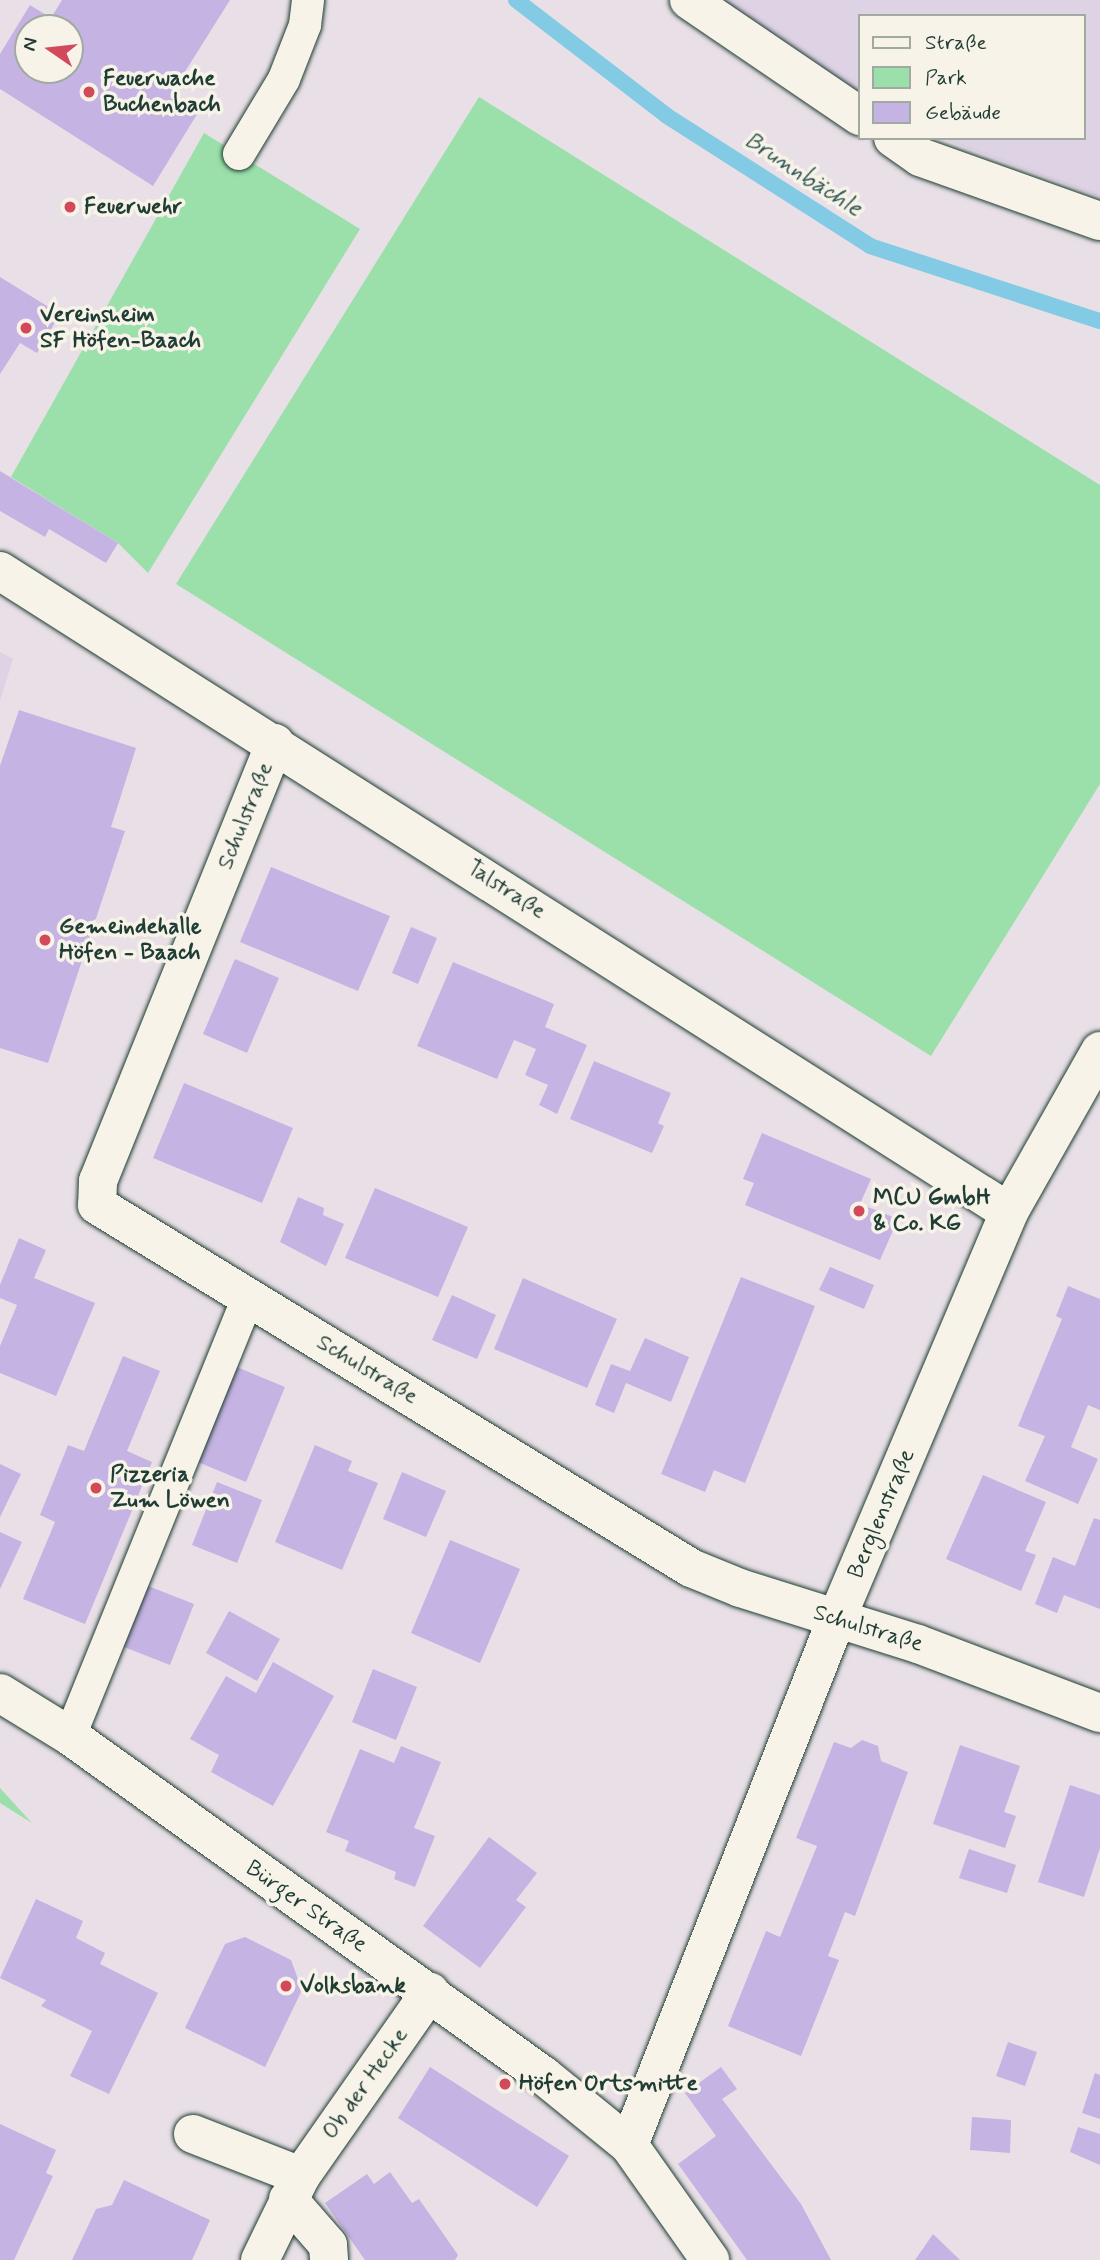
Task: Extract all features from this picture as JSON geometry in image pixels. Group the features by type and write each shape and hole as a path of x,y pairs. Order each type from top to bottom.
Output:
{"street":[{"path":"689,0 858,115"},
{"path":"896,140 920,157 1100,221"},
{"name":"Talstraße","path":"0,571 275,743 1009,1212"},
{"name":"Schulstraße","path":"275,743 98,1181 97,1205 691,1568 836,1620 918,1644 1100,1713"},
{"name":"Berglenstraße","path":"629,2145 836,1620 1009,1212 1100,1051"},
{"name":"Bürger Straße","path":"0,1693 70,1737 430,1992 629,2145 710,2260"},
{"name":"Ob der Hecke","path":"260,2260 295,2188 430,1992"},
{"path":"193,2134 295,2188 328,2245 329,2260"}],"lane":[{"path":"239,154 284,79 305,25 308,0"},
{"path":"70,1737 248,1297"}],"shaded area":[{"path":"692,0 1100,0 1100,197 945,140 1086,140 1086,14 858,14 858,94"},
{"path":"0,652 13,659 0,701"}],"green space":[{"path":"479,97 1100,485 1100,784 931,1056 176,584"},
{"path":"204,133 360,229 148,573 118,543 11,477"},
{"path":"0,1788 32,1823 0,1803"}],"building":[{"name":"Feuerwache Buchenbach","path":"62,0 230,0 171,94 199,111 153,186 0,89 0,54 14,31 14,84 84,84 84,14 53,14"},
{"name":"Feuerwache Buchenbach","path":"30,5 45,14 24,14"},
{"name":"Vereinsheim SF Höfen-Baach","path":"0,277 60,314 37,353 20,343 0,374"},
{"path":"0,471 118,543 106,563 49,529 45,537 0,511"},
{"name":"Gemeindehalle Höfen - Baach","path":"19,710 136,748 111,827 125,831 48,1063 0,1048 0,766"},
{"path":"271,867 390,916 358,991 240,942"},
{"path":"411,927 437,938 418,984 392,973"},
{"path":"235,959 279,978 247,1053 203,1034"},
{"path":"453,962 554,1004 545,1027 587,1045 557,1114 539,1105 548,1085 525,1075 536,1049 514,1040 497,1079 417,1046"},
{"path":"594,1061 671,1093 658,1123 664,1126 652,1153 570,1119"},
{"path":"184,1083 293,1128 262,1203 153,1158"},
{"path":"762,1133 871,1179 860,1204 898,1219 880,1260 745,1205 754,1183 743,1179"},
{"path":"375,1188 468,1227 438,1297 345,1258"},
{"path":"298,1197 324,1208 323,1215 344,1224 326,1266 280,1242"},
{"path":"19,1238 46,1250 34,1278 95,1303 56,1396 0,1373 0,1346 17,1305 0,1298 0,1285"},
{"path":"830,1267 874,1285 864,1309 819,1290"},
{"path":"741,1277 815,1306 745,1483 714,1470 705,1492 661,1474"},
{"path":"523,1278 617,1319 587,1388 494,1349"},
{"path":"1068,1286 1100,1299 1100,1410 1088,1405 1071,1447 1098,1459 1078,1504 1025,1481 1045,1436 1018,1426 1062,1319 1056,1316"},
{"path":"452,1295 496,1315 477,1359 432,1340"},
{"path":"645,1338 689,1357 671,1402 626,1383 614,1413 595,1405 611,1364 630,1371"},
{"name":"Pizzeria Zum Löwen","path":"123,1356 160,1371 127,1451 152,1462 85,1624 23,1599 55,1522 40,1515 68,1445 84,1451"},
{"path":"232,1365 285,1387 246,1482 193,1460"},
{"path":"315,1445 352,1461 348,1471 378,1483 342,1570 275,1542"},
{"path":"0,1464 21,1474 0,1517"},
{"path":"402,1472 446,1491 426,1537 383,1519"},
{"path":"983,1475 1046,1502 1025,1551 1036,1555 1021,1591 946,1559"},
{"path":"217,1482 262,1500 237,1563 192,1545"},
{"path":"1094,1518 1100,1520 1100,1609 1064,1595 1057,1613 1035,1604 1053,1557 1075,1566"},
{"path":"0,1532 22,1542 0,1589"},
{"path":"450,1540 520,1569 480,1663 411,1633"},
{"path":"143,1584 194,1604 170,1665 119,1645"},
{"path":"229,1611 280,1639 257,1681 206,1653"},
{"path":"273,1662 334,1696 273,1806 211,1772 219,1755 190,1739 226,1676 256,1693"},
{"path":"373,1669 417,1687 396,1740 352,1722"},
{"path":"862,1740 878,1746 881,1761 908,1772 855,1916 845,1912 828,1956 839,1960 801,2056 728,2026 766,1931 780,1937 817,1846 796,1838 834,1742 851,1748"},
{"path":"960,1745 1020,1766 1004,1812 1016,1816 1005,1848 933,1824"},
{"path":"401,1746 441,1762 414,1828 435,1836 415,1887 394,1879 396,1872 345,1851 349,1841 326,1832 360,1749 394,1763"},
{"path":"1070,1785 1100,1795 1100,1848 1084,1897 1038,1882"},
{"path":"489,1837 537,1873 516,1900 526,1907 480,1968 423,1926"},
{"path":"969,1849 1016,1865 1007,1893 959,1878"},
{"path":"36,1899 83,1921 76,1938 105,1953 100,1964 158,1993 109,2094 70,2076 92,2031 41,2006 46,2000 0,1978"},
{"path":"245,1937 291,1960 302,1990 265,2067 185,2028 225,1944"},
{"path":"1008,2042 1037,2052 1025,2086 996,2076"},
{"path":"430,2067 569,2156 537,2207 398,2118"},
{"path":"721,2067 737,2089 722,2099 801,2204 831,2260 747,2260 678,2164 716,2136 685,2093"},
{"path":"1095,2073 1100,2075 1100,2119 1082,2113"},
{"path":"972,2117 1011,2120 1010,2153 970,2150"},
{"path":"0,2124 56,2150 46,2173 53,2176 14,2260 0,2260"},
{"path":"1078,2127 1100,2134 1100,2165 1070,2152"},
{"path":"390,2172 412,2203 419,2199 458,2255 455,2260 365,2260 325,2203 367,2174 374,2184"},
{"path":"124,2180 210,2220 192,2260 72,2260 96,2209 112,2205"},
{"path":"933,2234 960,2260 915,2260"}],"waterway":[{"name":"Brunnbächle","path":"516,0 667,116 870,246 1100,321"}],"place":[{"name":"Feuerwache Buchenbach","path":"89,92"},
{"name":"Feuerwehr","path":"70,207"},
{"name":"Vereinsheim SF Höfen-Baach","path":"26,328"},
{"name":"Gemeindehalle Höfen - Baach","path":"45,940"},
{"name":"MCU GmbH & Co. KG","path":"859,1211"},
{"name":"Pizzeria Zum Löwen","path":"96,1488"},
{"name":"Volksbank","path":"286,1986"},
{"name":"Höfen Ortsmitte","path":"505,2084"}]}
